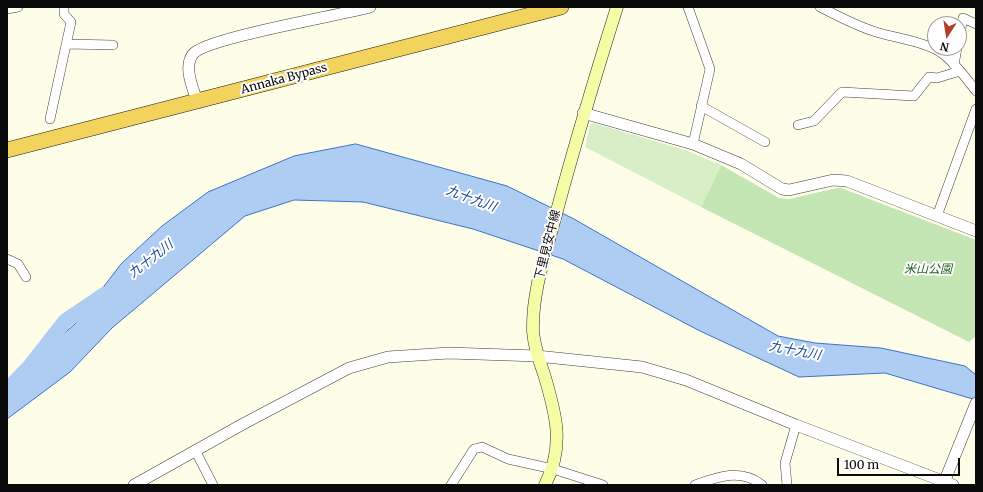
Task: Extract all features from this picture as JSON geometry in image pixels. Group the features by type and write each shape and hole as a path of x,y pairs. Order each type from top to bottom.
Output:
{"highway":[{"name":"Annaka Bypass","path":"7,150 561,7"}],"main road":[{"name":"下里見安中線","path":"545,485 553,469 558,440 556,418 537,356 533,332 534,307 543,264 573,150 617,7"}],"street":[{"path":"7,9 18,7"},
{"path":"50,119 71,22 64,14 64,7"},
{"path":"197,101 191,80 190,61 193,54 200,48 249,34 370,7"},
{"path":"688,7 710,69 693,144"},
{"path":"820,7 849,22 876,32 913,42 943,54 976,91"},
{"path":"67,44 114,45"},
{"path":"957,56 957,68"},
{"path":"798,125 814,121 842,92 914,96 929,77 937,78 957,68"},
{"path":"701,106 765,142"},
{"path":"937,216 976,109"},
{"path":"584,113 693,144 741,164 782,189 789,190 833,180 847,181 976,231"},
{"path":"7,259 18,264 26,277"},
{"path":"134,485 311,387 349,368 388,358 449,353 537,356 642,367 686,380 947,484 950,464 976,403"},
{"path":"787,485 785,463 796,425"},
{"path":"451,485 474,449 482,447 508,459 553,469 603,485"},
{"path":"196,450 213,485"},
{"path":"695,485 732,474 748,477 762,485"}],"green space":[{"path":"593,123 685,150 721,165 701,207 585,147 590,125"},
{"name":"米山公園","path":"721,165 779,198 789,199 841,188 976,240 976,336 969,342 701,207"}],"water":[{"path":"356,144 507,186 574,219 778,336 815,343 881,348 965,366 976,375 976,400 885,373 799,377 700,331 563,259 473,229 363,202 294,200 245,216 112,328 70,372 7,419 7,382 75,324 121,264 162,226 208,192 294,156"}],"waterway":[{"name":"九十九川","path":"7,390 29,367 65,321 105,294"}]}
